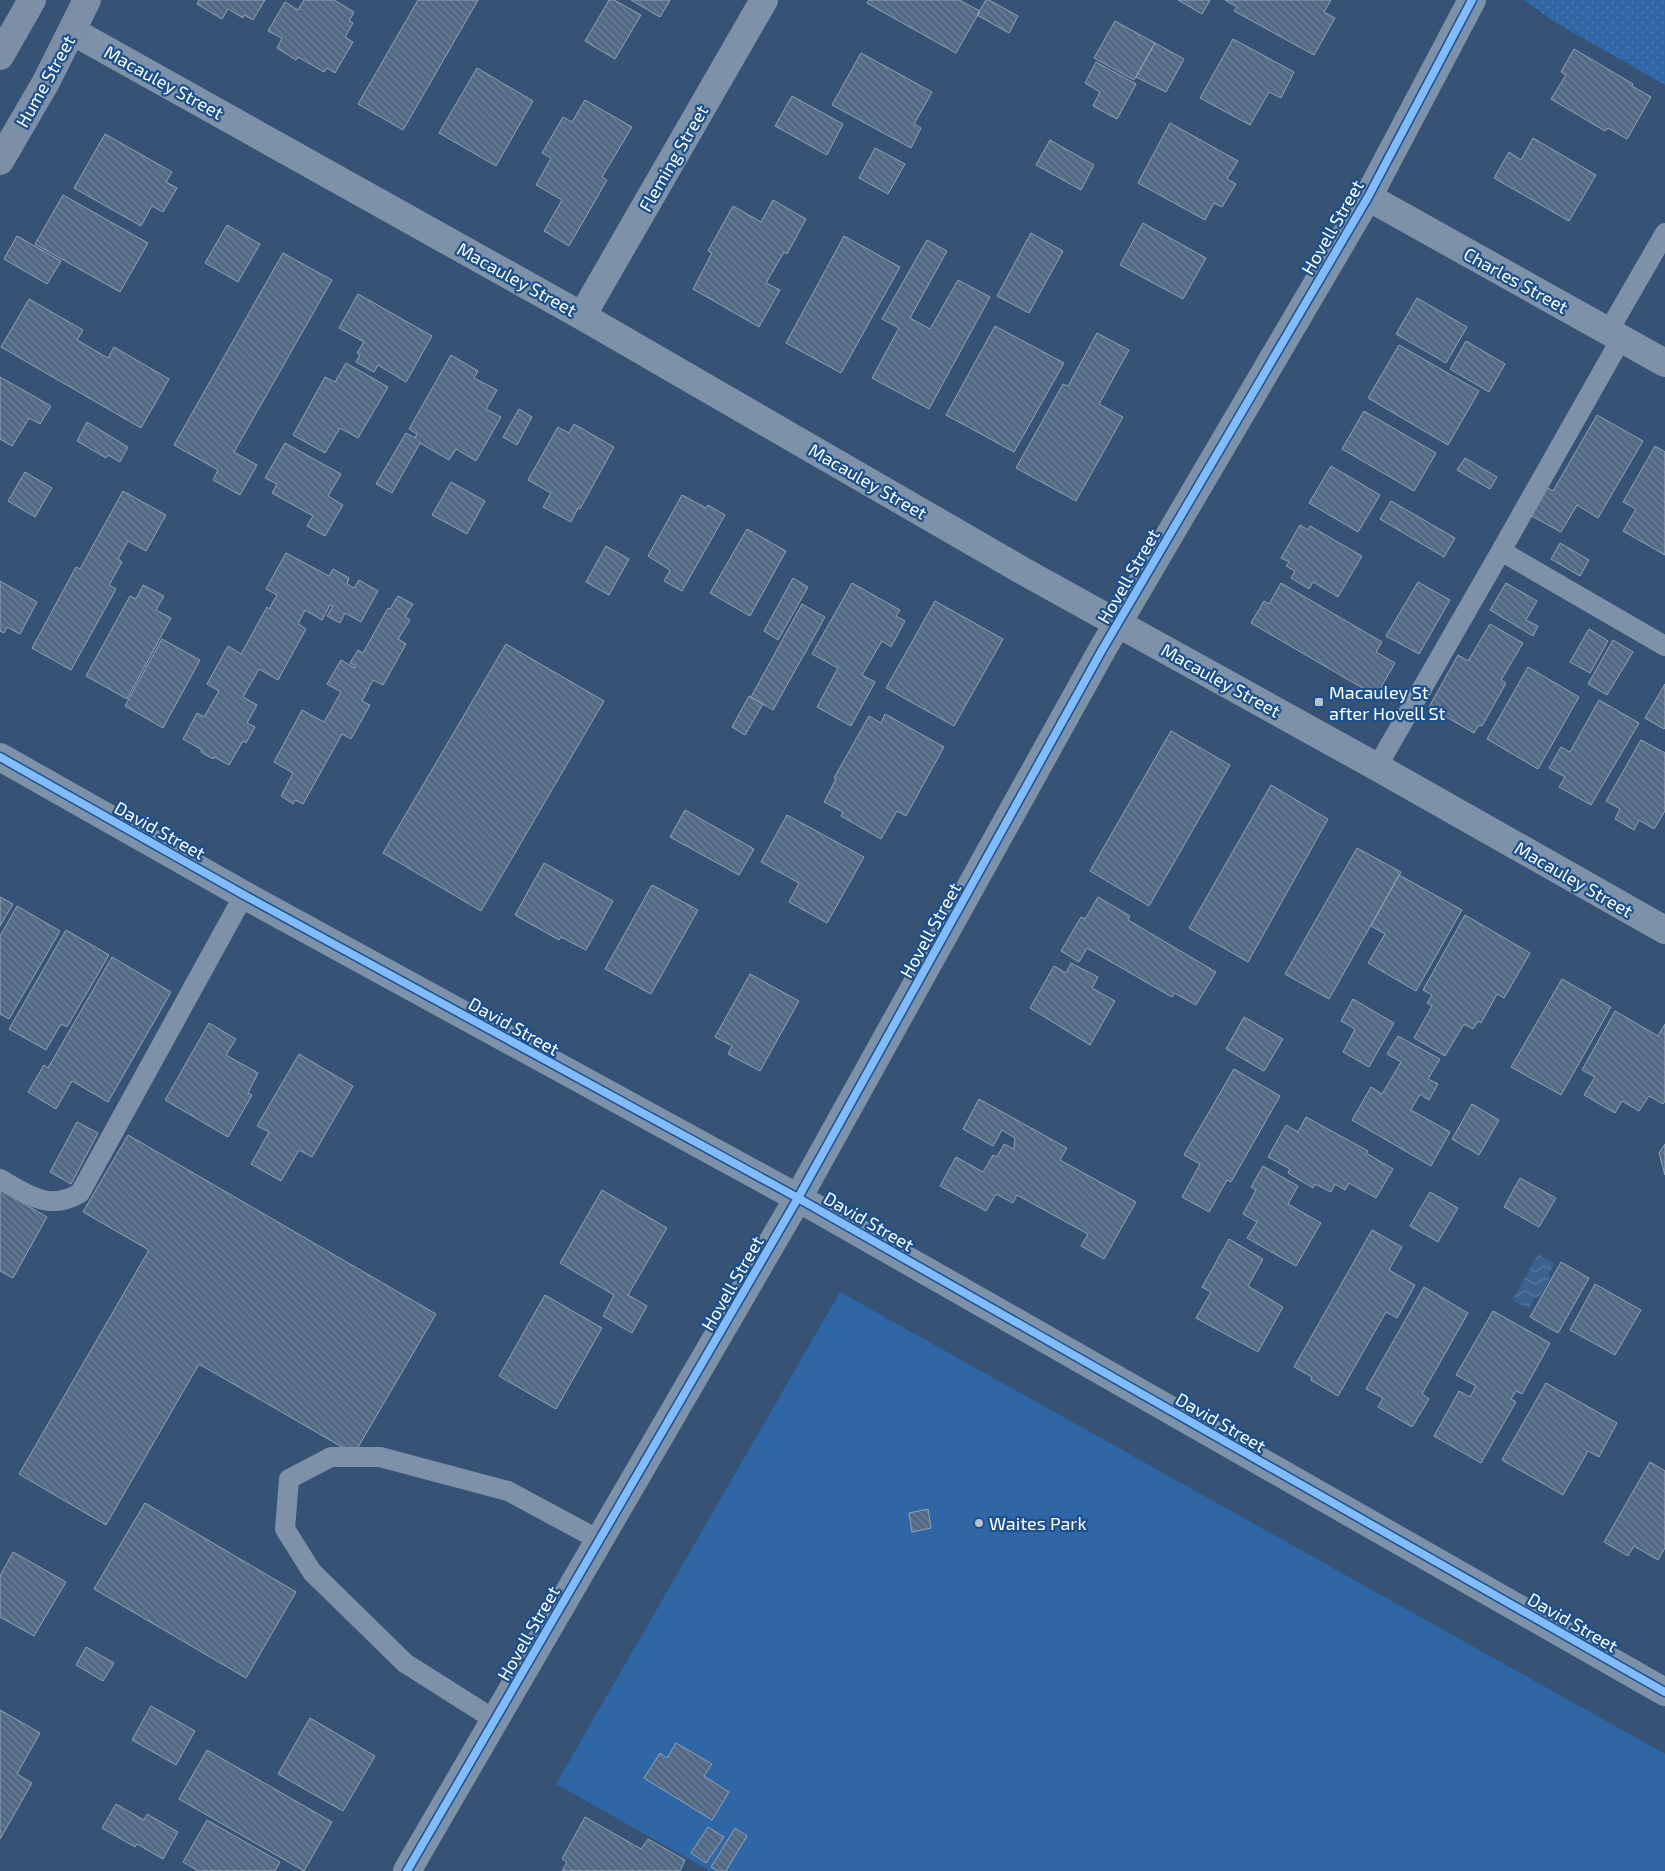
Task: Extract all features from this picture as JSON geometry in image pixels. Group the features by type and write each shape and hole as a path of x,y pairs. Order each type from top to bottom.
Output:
{"main road":[{"name":"Hume Street","path":"0,161 46,82 87,0"},
{"path":"0,56 30,1"}],"street":[{"name":"Fleming Street","path":"582,316 764,0"},
{"name":"Hovell Street","path":"407,1871 798,1198 1117,623 1368,197 1472,0"},
{"name":"Macauley Street","path":"72,31 582,316 1014,566 1377,767 1665,930"},
{"name":"Charles Street","path":"1368,197 1665,363"},
{"name":"David Street","path":"0,757 244,895 798,1198 1665,1692"}],"lane":[{"path":"1377,767 1501,551 1615,335 1665,233"},
{"path":"1501,551 1665,646"},
{"path":"0,1179 32,1197 44,1201 58,1202 72,1198 80,1193 244,895"},
{"path":"495,1720 405,1662 312,1572 285,1529 289,1479 331,1457 380,1457 508,1491 599,1540"}],"shaded area":[{"path":"1524,0 1665,0 1665,85 1553,21"},
{"name":"Waites Park","path":"840,1292 1665,1754 1665,1871 710,1871 556,1784"}],"water":[{"path":"1538,1254 1555,1264 1548,1275 1551,1277 1538,1298 1535,1297 1529,1309 1512,1300"}],"building":[{"path":"199,0 265,0 253,20 244,15 243,18 228,9 222,19 197,4"},
{"path":"304,0 334,0 354,12 349,21 353,23 345,37 353,42 335,73 327,68 324,72 298,57 296,60 277,48 282,38 268,31 285,2 298,10"},
{"path":"418,0 478,0 403,130 358,104"},
{"path":"609,0 614,0 641,15 615,59 585,41"},
{"path":"631,0 670,0 660,17"},
{"path":"869,0 959,0 980,11 956,53 867,3"},
{"path":"986,0 1018,16 1009,33 977,15"},
{"path":"1178,0 1210,0 1202,14"},
{"path":"1225,0 1331,0 1324,12 1335,18 1314,55 1234,11 1237,7"},
{"path":"1115,21 1155,43 1134,80 1094,58"},
{"path":"1233,39 1294,72 1281,98 1269,92 1250,125 1200,98"},
{"path":"1155,43 1184,59 1166,92 1136,77"},
{"path":"1574,49 1633,84 1632,86 1651,97 1627,139 1608,128 1605,131 1551,99 1566,75 1561,72"},
{"path":"861,53 932,92 914,124 921,128 911,148 832,105"},
{"path":"1096,62 1136,84 1117,119 1093,106 1100,92 1085,83"},
{"path":"477,68 533,101 496,166 439,133"},
{"path":"792,96 843,124 827,155 775,126"},
{"path":"585,100 632,127 602,177 607,180 569,246 544,231 562,200 536,185 551,158 542,153 563,117 572,122"},
{"path":"1170,123 1238,161 1227,179 1236,184 1222,207 1214,203 1205,220 1138,183"},
{"path":"105,134 172,172 166,182 177,188 163,212 152,206 141,226 74,188"},
{"path":"1533,138 1596,175 1569,221 1494,178 1509,152 1521,160"},
{"path":"1050,140 1094,165 1081,190 1036,165"},
{"path":"875,148 905,164 888,194 859,178"},
{"path":"63,195 148,243 120,292 35,244"},
{"path":"773,200 806,219 787,254 784,252 766,283 780,290 759,327 693,289 712,253 708,251 733,206 761,222"},
{"path":"1143,223 1206,258 1183,299 1120,265"},
{"path":"227,225 260,244 238,282 205,263"},
{"path":"1031,233 1063,251 1029,313 997,296"},
{"path":"17,236 61,261 47,284 4,259"},
{"path":"844,236 900,267 841,373 786,343"},
{"path":"927,240 947,251 910,318 930,329 958,280 990,297 929,409 872,378 899,328 882,319"},
{"path":"283,253 332,280 234,452 257,465 240,495 213,480 218,470 174,445"},
{"path":"358,294 432,336 406,382 378,365 374,372 356,362 360,355 357,353 364,342 339,328"},
{"path":"1417,298 1467,327 1446,363 1396,334"},
{"path":"29,299 83,330 77,340 108,358 114,347 169,379 141,428 1,347"},
{"path":"995,326 1064,363 1014,452 946,415"},
{"path":"1097,333 1129,350 1099,404 1123,417 1076,501 1016,468 1063,384 1068,386"},
{"path":"1466,341 1505,364 1489,392 1450,369"},
{"path":"1399,345 1479,391 1448,445 1368,398"},
{"path":"451,355 478,371 474,378 497,390 486,409 501,417 476,461 456,449 449,460 420,443 392,493 376,484 406,433 415,438 417,434 409,429"},
{"path":"346,363 388,387 358,438 340,428 325,453 293,435 325,377 335,382"},
{"path":"0,377 51,406 40,424 29,418 12,446 0,439"},
{"path":"519,409 532,417 517,445 503,437"},
{"path":"1364,411 1436,453 1414,491 1342,449"},
{"path":"1597,415 1643,441 1598,518 1577,505 1561,532 1528,514 1544,486 1553,491"},
{"path":"87,422 128,447 120,462 108,455 106,458 77,441"},
{"path":"574,424 614,447 571,522 543,507 551,493 528,480 558,427 569,433"},
{"path":"285,443 341,474 328,496 343,505 325,536 307,526 313,516 272,493 277,484 265,478"},
{"path":"1655,446 1665,452 1665,555 1623,531 1636,509 1623,502"},
{"path":"1465,458 1497,477 1490,489 1457,470"},
{"path":"1331,466 1380,495 1358,532 1309,503"},
{"path":"25,472 52,488 35,517 8,501"},
{"path":"451,482 485,501 467,534 432,515"},
{"path":"123,491 166,515 146,551 128,541 118,559 122,562 109,585 116,589 71,670 32,648 76,567 80,569"},
{"path":"682,495 706,508 708,505 725,515 682,591 664,581 670,570 648,556"},
{"path":"1391,501 1455,538 1444,557 1380,519"},
{"path":"1300,525 1308,530 1310,526 1362,556 1338,597 1313,582 1309,589 1291,578 1295,571 1286,566 1289,562 1281,558"},
{"path":"747,529 786,551 750,616 710,593"},
{"path":"1560,543 1589,560 1580,576 1551,559"},
{"path":"606,546 629,559 609,595 586,582"},
{"path":"286,553 329,576 333,569 349,578 347,584 354,588 359,580 378,591 361,622 345,613 340,623 327,616 333,606 330,605 322,620 305,610 298,624 306,629 278,680 259,669 243,697 257,705 247,723 255,727 246,743 243,741 229,765 214,757 213,759 183,739 197,713 204,717 219,691 207,684 228,646 241,654 267,607 269,609 277,595 266,589"},
{"path":"793,578 808,587 778,640 764,631"},
{"path":"0,581 37,602 20,634 7,627 4,633 0,631"},
{"path":"1418,582 1450,600 1419,654 1386,636"},
{"path":"852,583 900,610 896,616 905,621 891,647 882,641 862,675 875,682 851,726 817,707 838,668 812,654"},
{"path":"1281,583 1382,642 1376,652 1395,663 1376,696 1251,623 1264,601 1269,604"},
{"path":"1506,583 1537,601 1526,620 1538,626 1533,636 1490,610"},
{"path":"143,585 164,596 156,610 171,618 127,699 86,676 130,596 136,599"},
{"path":"398,596 413,604 405,617 410,620 398,639 406,644 383,685 373,680 362,701 370,705 351,739 342,734 303,804 295,800 293,804 281,796 293,773 274,762 302,710 324,722 341,692 327,684 341,660 355,668 356,666 350,663 358,650 363,653 388,608 390,609"},
{"path":"935,601 1003,639 954,726 886,688"},
{"path":"802,604 825,617 773,710 751,697"},
{"path":"1490,624 1523,643 1501,680 1506,683 1482,726 1479,725 1474,733 1429,707 1458,655 1468,661"},
{"path":"1589,629 1608,641 1590,673 1570,662"},
{"path":"162,639 200,660 163,728 125,706"},
{"path":"1613,640 1633,652 1607,695 1588,684"},
{"path":"506,644 604,701 481,911 383,853"},
{"path":"1528,667 1579,697 1538,769 1487,739"},
{"path":"1665,684 1665,728 1664,729 1645,718"},
{"path":"749,696 763,704 745,735 732,727"},
{"path":"1599,700 1639,723 1591,805 1559,787 1565,777 1549,768 1561,747 1570,752"},
{"path":"885,714 944,747 906,816 897,811 881,839 841,816 843,812 824,802 836,779 834,778 869,716 881,723"},
{"path":"1171,731 1230,765 1149,906 1090,871"},
{"path":"1641,740 1665,753 1665,811 1654,829 1639,820 1634,830 1615,819 1620,809 1606,801"},
{"path":"1271,785 1328,819 1248,962 1189,928"},
{"path":"685,810 754,849 739,875 670,837"},
{"path":"787,815 864,857 827,923 789,902 799,883 761,862"},
{"path":"1357,848 1401,872 1329,999 1285,974"},
{"path":"544,863 613,901 586,950 561,937 559,940 515,915"},
{"path":"1399,875 1462,910 1416,991 1368,963 1385,934 1371,926"},
{"path":"652,885 698,910 651,994 605,969"},
{"path":"0,897 13,904 0,926"},
{"path":"1098,897 1130,916 1128,920 1216,972 1196,1005 1174,993 1172,997 1087,948 1079,962 1061,951 1081,917 1085,919"},
{"path":"17,906 60,931 9,1019 0,1014 0,936"},
{"path":"1465,915 1530,953 1504,998 1497,994 1481,1023 1478,1021 1473,1029 1464,1024 1445,1056 1414,1038 1432,1006 1427,1003 1432,995 1423,990"},
{"path":"66,930 109,955 67,1027 61,1024 46,1050 9,1029"},
{"path":"112,957 171,992 108,1102 72,1081 56,1109 28,1092 44,1065 48,1068"},
{"path":"1071,963 1098,977 1092,988 1115,1001 1090,1045 1030,1008 1054,966 1066,973"},
{"path":"750,974 799,1001 760,1071 728,1054 732,1046 715,1037"},
{"path":"1562,979 1611,1007 1561,1095 1511,1067"},
{"path":"1353,999 1394,1023 1369,1067 1343,1052 1355,1029 1341,1021"},
{"path":"1615,1011 1658,1036 1665,1024 1665,1101 1663,1104 1649,1096 1639,1111 1622,1101 1615,1113 1584,1095 1595,1077 1582,1070"},
{"path":"1244,1017 1283,1039 1264,1071 1226,1049"},
{"path":"209,1023 236,1039 226,1055 258,1073 248,1093 252,1095 228,1137 165,1100"},
{"path":"1398,1036 1440,1059 1428,1079 1438,1084 1429,1100 1420,1094 1411,1110 1450,1132 1431,1166 1352,1120 1371,1087 1382,1094 1401,1062 1387,1054"},
{"path":"299,1054 353,1086 312,1157 299,1150 281,1181 251,1164 269,1132 257,1126"},
{"path":"1234,1069 1280,1096 1231,1182 1227,1180 1209,1212 1182,1197 1200,1164 1184,1155"},
{"path":"979,1099 1067,1148 1060,1160 1136,1202 1104,1259 1081,1246 1088,1234 1017,1195 1013,1203 996,1194 986,1211 940,1186 956,1157 983,1172 993,1155 997,1157 1004,1144 1014,1149 1015,1138 1002,1130 993,1146 963,1129"},
{"path":"1472,1104 1499,1120 1479,1155 1452,1139"},
{"path":"1306,1117 1368,1151 1366,1153 1393,1169 1376,1198 1349,1183 1345,1190 1335,1184 1331,1192 1315,1184 1313,1188 1288,1173 1290,1169 1268,1157 1286,1125 1298,1132"},
{"path":"77,1122 98,1133 71,1184 50,1172"},
{"path":"128,1135 436,1314 354,1454 199,1364 106,1525 19,1474 149,1250 83,1212"},
{"path":"1665,1144 1665,1175 1659,1153"},
{"path":"1263,1166 1298,1186 1288,1204 1321,1223 1296,1266 1247,1238 1257,1222 1243,1214 1256,1190 1251,1187"},
{"path":"1520,1178 1556,1198 1539,1227 1504,1207"},
{"path":"0,1190 47,1217 13,1278 0,1271"},
{"path":"602,1190 667,1228 628,1295 647,1306 632,1333 603,1316 614,1295 560,1263"},
{"path":"1430,1192 1458,1208 1438,1242 1410,1226"},
{"path":"1372,1230 1402,1247 1389,1270 1415,1285 1397,1318 1386,1312 1338,1396 1311,1380 1312,1377 1294,1367"},
{"path":"1229,1239 1263,1259 1248,1286 1283,1307 1258,1352 1196,1318 1211,1292 1202,1287"},
{"path":"1561,1262 1589,1278 1558,1333 1530,1317"},
{"path":"1595,1284 1641,1310 1615,1355 1570,1330"},
{"path":"1424,1287 1468,1313 1422,1394 1429,1399 1412,1427 1378,1407 1383,1398 1366,1389"},
{"path":"545,1295 602,1328 556,1409 499,1376"},
{"path":"1493,1311 1550,1343 1522,1394 1516,1391 1511,1399 1516,1402 1481,1463 1434,1436 1459,1391 1470,1397 1476,1386 1456,1375"},
{"path":"1546,1383 1617,1423 1599,1457 1588,1451 1563,1495 1502,1460"},
{"path":"1650,1462 1665,1471 1665,1548 1658,1560 1634,1546 1628,1556 1604,1542"},
{"path":"145,1503 296,1592 246,1678 94,1589"},
{"path":"928,1509 931,1528 912,1532 909,1513"},
{"path":"13,1552 66,1582 34,1636 0,1617 0,1576"},
{"path":"86,1647 114,1663 103,1681 76,1665"},
{"path":"151,1706 195,1731 176,1765 132,1740"},
{"path":"0,1710 40,1733 17,1774 32,1783 0,1839"},
{"path":"310,1718 375,1756 343,1811 278,1774"},
{"path":"676,1743 712,1764 704,1776 729,1792 712,1820 644,1778 660,1753 667,1758"},
{"path":"207,1750 332,1822 304,1871 179,1799"},
{"path":"116,1804 144,1820 147,1814 178,1832 163,1859 137,1844 135,1847 102,1828"},
{"path":"585,1817 641,1849 648,1839 685,1860 680,1871 562,1871 567,1862 562,1859"},
{"path":"207,1820 280,1862 275,1871 198,1871 183,1862"},
{"path":"708,1827 724,1837 706,1863 691,1853"},
{"path":"735,1828 747,1836 726,1871 718,1871 711,1867"}],"cycle path":[{"path":"407,1871 798,1198 1102,650 1368,197 1472,0"},
{"path":"0,757 244,895 798,1198 1665,1692"}],"place":[{"name":"Macauley St after Hovell St","path":"1319,702"},
{"name":"Waites Park","path":"979,1523"}]}
